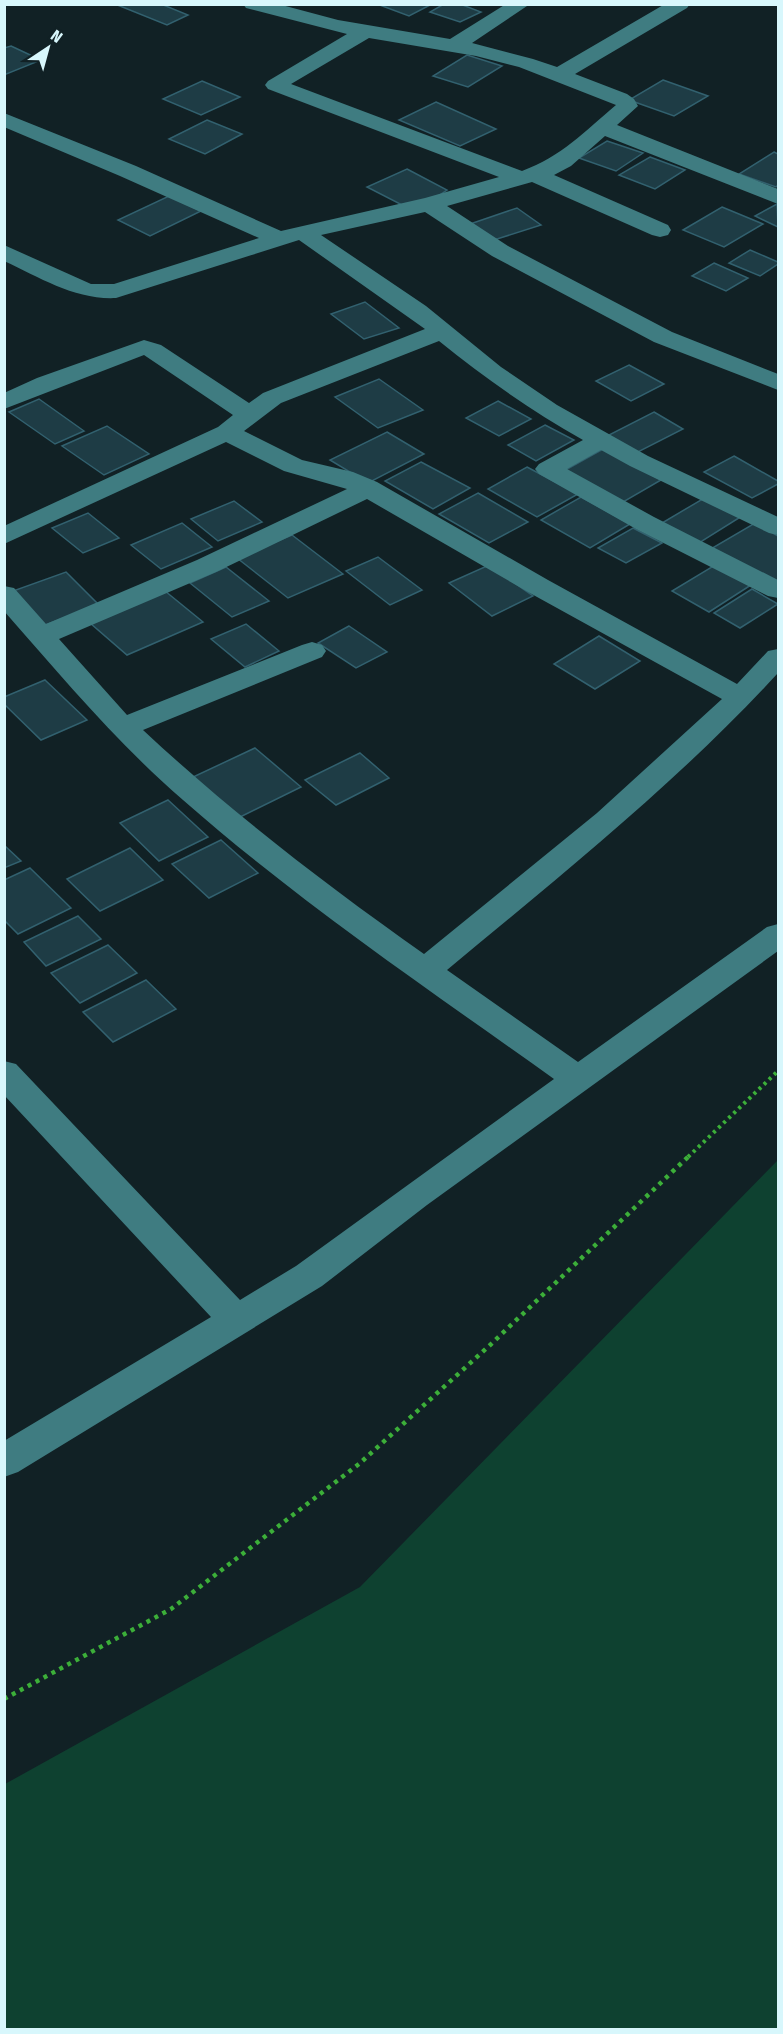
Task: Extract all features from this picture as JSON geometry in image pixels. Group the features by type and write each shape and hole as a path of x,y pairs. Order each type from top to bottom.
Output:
{"street":[{"path":"4,252 83,289 106,293 290,235 429,204 545,171 563,161 624,110 627,103 526,63 455,45 364,32 253,4"},
{"path":"455,45 520,4"},
{"path":"560,75 680,4"},
{"path":"364,32 276,85 527,176 660,230"},
{"path":"4,119 290,235 418,311 492,372 548,410 639,461 778,527"},
{"path":"603,127 778,197"},
{"path":"429,204 500,251 663,337 778,383"},
{"path":"4,536 227,432 272,398 442,332"},
{"path":"4,402 46,383 144,347 250,415"},
{"path":"227,432 293,466 344,478 368,488 538,586 741,698"},
{"path":"601,440 548,469 645,523 778,590"},
{"path":"41,636 131,601 294,527 368,488"},
{"path":"4,594 123,727 193,793 319,895 579,1080"},
{"path":"123,727 312,651"},
{"path":"425,970 609,819 741,698 778,657"},
{"path":"4,1461 309,1276 415,1196 579,1080 778,934"},
{"path":"4,1073 237,1321"}],"path":[{"path":"4,1698 171,1609 358,1464 489,1346 778,1071"}],"shaded area":[{"path":"778,1160 778,2029 5,2029 5,1784 360,1587"}],"building":[{"path":"115,4 161,4 188,15 167,25"},
{"path":"377,4 432,4 409,16"},
{"path":"444,4 460,4 481,12 460,22 430,12"},
{"path":"11,46 41,60 4,75 4,48"},
{"path":"467,55 502,66 468,87 433,76"},
{"path":"663,80 708,96 674,116 629,100"},
{"path":"202,81 240,97 201,115 163,99"},
{"path":"436,102 496,129 460,146 399,120"},
{"path":"207,120 242,134 205,154 169,139"},
{"path":"607,141 643,153 616,171 579,158"},
{"path":"774,152 778,154 778,185 776,187 739,174"},
{"path":"650,157 685,170 655,189 619,175"},
{"path":"407,169 447,190 435,198 402,205 367,187"},
{"path":"169,196 201,211 150,236 118,220"},
{"path":"777,204 778,227 755,216"},
{"path":"722,207 763,224 724,247 683,230"},
{"path":"517,208 541,225 494,240 470,224"},
{"path":"750,250 778,264 760,276 729,263"},
{"path":"714,263 748,278 726,291 692,276"},
{"path":"365,302 399,328 364,339 331,314"},
{"path":"629,365 664,384 631,401 596,381"},
{"path":"379,379 423,410 378,428 335,397"},
{"path":"39,399 84,431 55,444 9,412"},
{"path":"498,401 531,419 499,436 466,418"},
{"path":"654,412 683,429 634,454 605,437"},
{"path":"545,425 574,440 536,461 508,445"},
{"path":"107,426 149,454 104,475 62,446"},
{"path":"387,432 424,454 368,483 330,460"},
{"path":"603,449 661,480 618,505 560,473"},
{"path":"734,456 778,481 778,484 752,498 704,472"},
{"path":"421,462 470,488 433,509 385,481"},
{"path":"527,467 578,494 537,517 488,489"},
{"path":"478,493 528,522 489,543 439,514"},
{"path":"581,497 630,524 590,548 541,520"},
{"path":"706,497 742,516 699,543 662,523"},
{"path":"234,501 262,522 218,541 191,519"},
{"path":"88,513 119,538 83,553 52,528"},
{"path":"182,523 212,547 161,569 131,545"},
{"path":"755,523 778,536 778,588 709,550"},
{"path":"633,528 662,543 626,563 598,548"},
{"path":"292,535 343,574 288,598 237,558"},
{"path":"378,557 422,590 390,605 346,571"},
{"path":"489,565 533,596 492,616 449,583"},
{"path":"715,565 751,585 709,612 672,591"},
{"path":"226,567 269,601 232,617 190,583"},
{"path":"66,572 99,605 45,625 13,591"},
{"path":"752,589 778,604 740,628 714,613"},
{"path":"165,591 203,622 127,655 90,623"},
{"path":"246,624 279,651 245,667 211,639"},
{"path":"349,626 387,652 356,668 318,643"},
{"path":"599,636 640,661 595,689 554,664"},
{"path":"45,680 87,720 41,740 4,704 4,697"},
{"path":"255,748 301,787 236,819 191,778"},
{"path":"360,753 389,778 336,805 305,780"},
{"path":"168,800 208,837 159,861 120,823"},
{"path":"221,840 258,873 209,898 172,864"},
{"path":"4,845 21,861 4,868"},
{"path":"130,848 163,880 100,911 67,879"},
{"path":"30,868 71,908 18,934 4,920 4,880"},
{"path":"78,916 101,939 46,966 24,942"},
{"path":"108,945 137,973 80,1003 51,973"},
{"path":"146,980 176,1009 113,1042 83,1012"}]}
